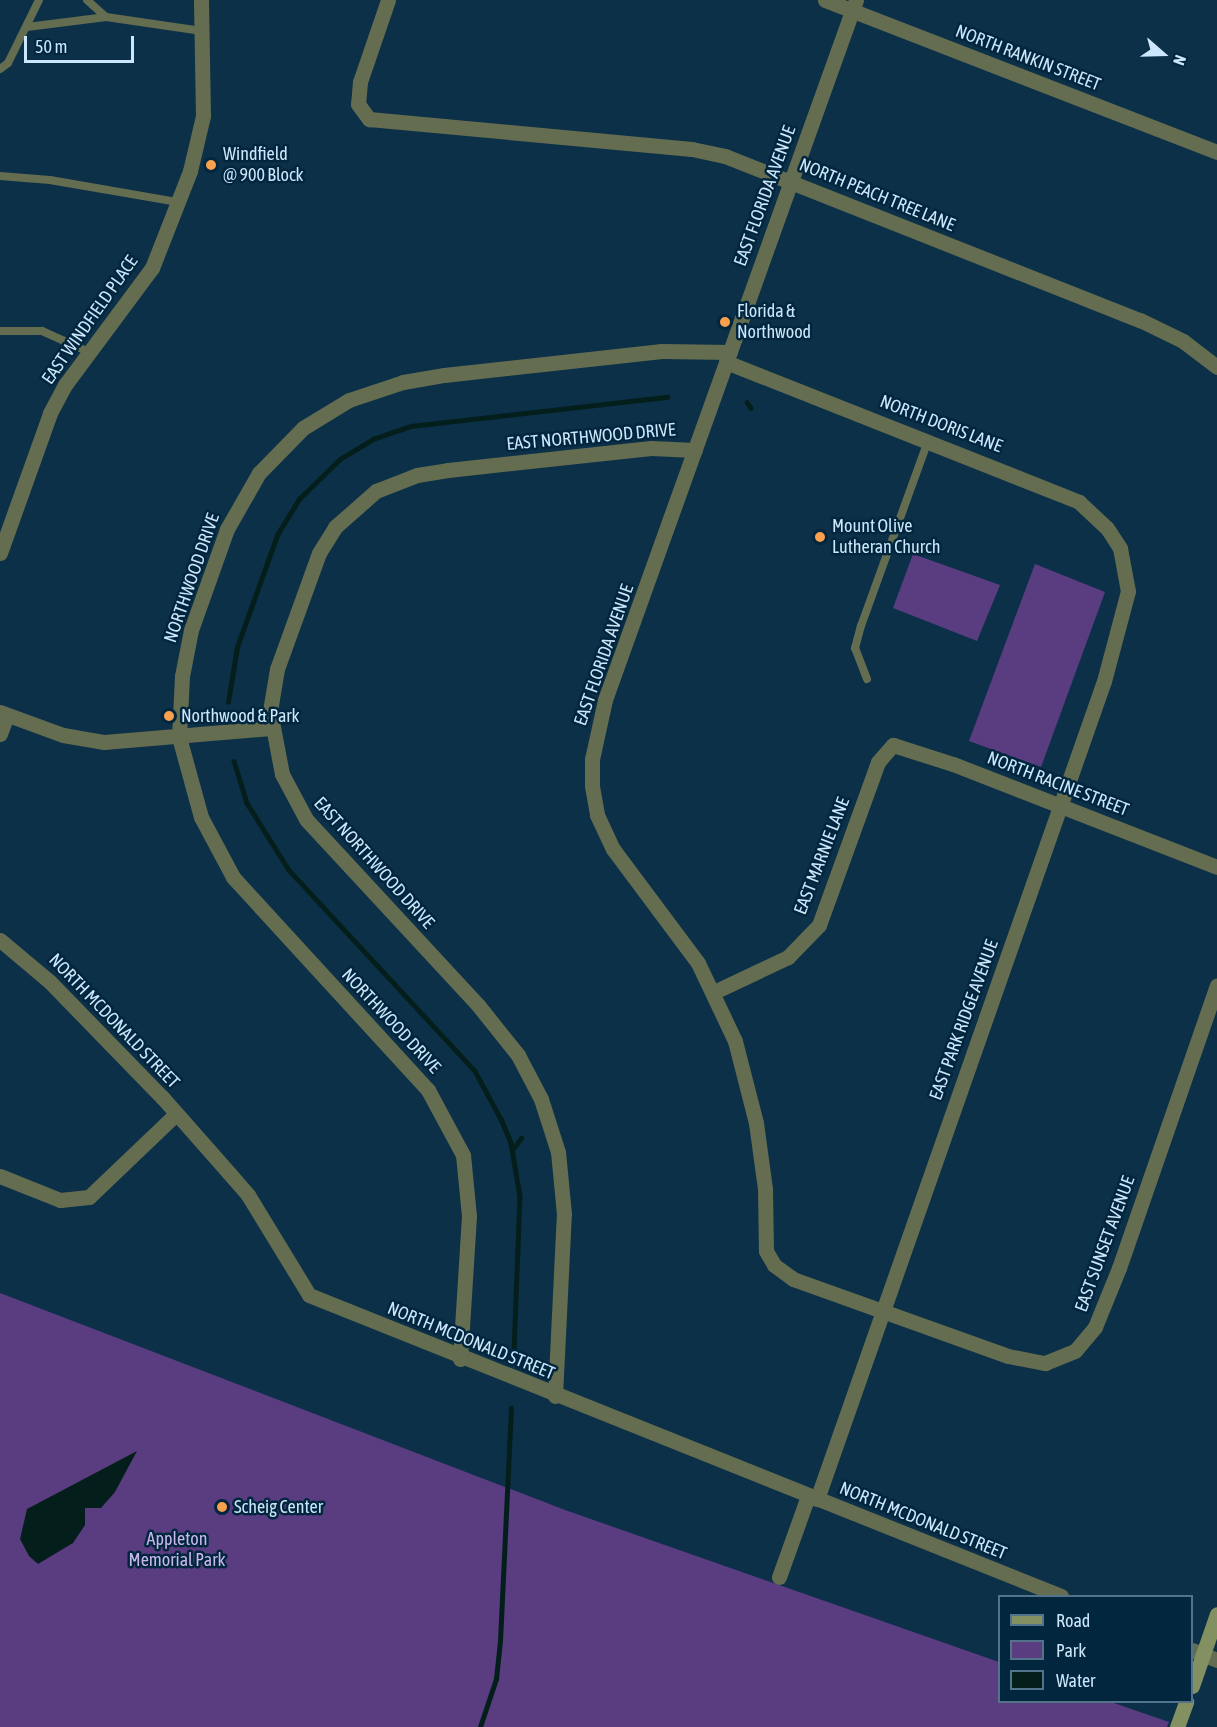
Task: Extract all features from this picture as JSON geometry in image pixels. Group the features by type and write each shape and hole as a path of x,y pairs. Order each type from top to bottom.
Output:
{"street":[{"name":"EAST WINDFIELD PLACE","path":"0,553 50,412 89,352 147,276 199,145 203,116 201,0"},
{"name":"NORTH PEACH TREE LANE","path":"388,0 360,82 358,104 369,119 387,123 692,149 725,156 1140,320 1183,341 1217,367"},
{"name":"NORTH RANKIN STREET","path":"825,0 854,5 1217,152"},
{"name":"EAST FLORIDA AVENUE","path":"854,5 605,700 592,759 592,786 597,814 613,849 679,936 714,992 735,1041 756,1123 765,1189 765,1234 770,1258 793,1279 882,1311"},
{"name":"NORTHWOOD DRIVE","path":"460,1359 466,1319 469,1216 463,1155 454,1132 414,1073 232,877 201,817 179,736 182,676 191,630 227,529 259,472 303,428 349,400 403,382 662,351 728,357"},
{"name":"NORTH DORIS LANE","path":"728,357 1078,502 1107,528 1121,551"},
{"name":"EAST NORTHWOOD DRIVE","path":"555,1396 564,1214 558,1152 541,1099 518,1055 478,1005 306,819 282,774 271,728 277,669 319,553 335,527 376,491 417,475 448,470 651,448 695,450"},
{"name":"EAST PARK RIDGE AVENUE","path":"780,1577 882,1311 1125,615 1128,591 1121,551"},
{"path":"0,734 4,714 63,735 104,742 271,728"},
{"name":"NORTH RACINE STREET","path":"885,752 893,745 904,747 1217,867"},
{"name":"EAST MARNIE LANE","path":"714,992 788,957 819,925 872,777 885,752"},
{"name":"NORTH MCDONALD STREET","path":"0,940 50,982 176,1114 248,1195 298,1283 309,1295 460,1359 1057,1595"},
{"name":"EAST SUNSET AVENUE","path":"882,1311 1031,1362 1060,1359 1075,1351 1095,1327 1119,1268 1217,985"},
{"path":"0,1176 60,1200 89,1197 176,1114"},
{"path":"1193,1681 1217,1614"},
{"path":"1177,1727 1185,1703"}],"lane":[{"path":"0,69 8,63 39,0"},
{"path":"87,0 106,16"},
{"path":"27,27 106,16 202,31"},
{"path":"0,176 50,180 178,202"},
{"path":"0,331 42,331 89,352"},
{"path":"867,679 855,648 928,441"}],"green space":[{"path":"913,554 1000,585 977,641 893,608"},
{"path":"1035,564 1105,592 1041,767 969,741"},
{"name":"Appleton Memorial Park","path":"0,1293 565,1510 998,1662 998,1703 1114,1703 1169,1722 1167,1727 0,1727"}],"water":[{"path":"137,1451 115,1492 101,1508 85,1508 85,1525 73,1543 38,1564 29,1556 20,1539 27,1509"}],"waterway":[{"path":"228,702 237,647 277,535 299,499 340,459 373,439 411,426 667,397"},
{"path":"747,402 751,408"},
{"path":"234,761 247,803 289,870 475,1071 501,1119 511,1143 520,1196 514,1349"},
{"path":"512,1150 521,1138"},
{"path":"480,1727 496,1679 500,1641 511,1408"}],"place":[{"name":"Windfield @ 900 Block","path":"211,165"},
{"name":"Florida & Northwood","path":"725,322"},
{"name":"Mount Olive Lutheran Church","path":"820,537"},
{"name":"Northwood & Park","path":"169,716"},
{"name":"Scheig Center","path":"222,1507"}]}
